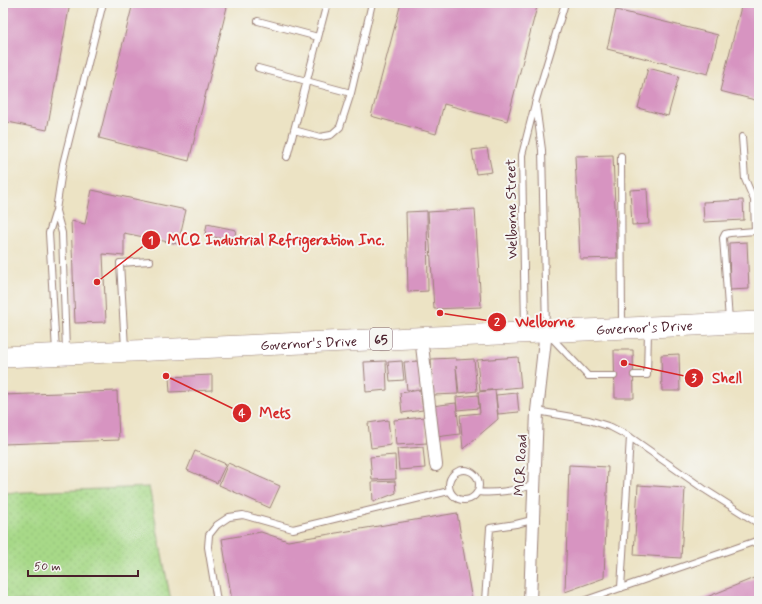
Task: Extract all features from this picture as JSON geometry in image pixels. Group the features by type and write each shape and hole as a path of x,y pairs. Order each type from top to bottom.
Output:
{"highway":[{"name":"Governor's Drive","path":"3,357 759,322"}],"street":[{"name":"MCR Road","path":"530,601 537,411 546,331"},
{"path":"420,337 436,465"}],"lane":[{"path":"61,354 49,233 56,210 63,164 103,3"},
{"path":"287,157 326,3"},
{"path":"294,130 320,137 331,135 340,127 351,93 372,3"},
{"name":"Welborne Street","path":"525,333 522,155 536,100 565,3"},
{"path":"258,21 318,37"},
{"path":"258,68 351,93"},
{"name":"Welborne Street","path":"536,100 542,150 546,331"},
{"path":"730,324 723,238 725,234 730,233 757,233 754,200 745,179 742,137"},
{"path":"621,156 622,328"},
{"path":"56,210 62,233 61,354"},
{"path":"125,351 120,263 150,261"},
{"path":"634,376 647,375 648,327"},
{"path":"546,331 588,376 614,376"},
{"path":"537,411 589,420 611,427 630,437 704,489 759,524"},
{"path":"621,588 630,437"},
{"path":"464,470 470,472 475,475 478,480 478,492 469,500 463,501 457,499 452,496 449,491 448,485 450,479 453,474 458,471 464,470"},
{"path":"478,492 492,494 534,485"},
{"path":"217,601 208,547 209,535 217,525 229,517 243,515 293,529 449,491"},
{"path":"485,601 490,528 532,520"},
{"path":"583,601 759,540"}],"green space":[{"path":"149,487 171,601 3,601 3,493"}],"building":[{"path":"3,3 70,3 47,130 3,121"},
{"path":"133,3 228,3 189,161 99,138"},
{"path":"401,3 538,3 507,121 444,104 436,134 371,116"},
{"path":"742,3 759,3 759,101 720,91"},
{"path":"616,10 718,35 708,74 607,49"},
{"path":"648,68 679,76 668,116 638,108"},
{"path":"487,148 492,172 476,174 472,150"},
{"path":"613,155 617,258 580,259 575,156"},
{"path":"647,189 649,224 632,225 630,190"},
{"path":"92,190 186,210 178,244 124,233 124,256 103,254 106,322 75,323 71,221 85,224"},
{"path":"743,200 744,220 704,222 703,202"},
{"path":"475,209 481,307 434,309 428,212"},
{"path":"427,211 428,291 408,292 406,212"},
{"path":"207,224 236,230 234,241 205,235"},
{"path":"747,242 749,289 730,290 729,243"},
{"path":"614,350 633,350 634,398 615,398"},
{"path":"679,354 680,391 662,391 661,355"},
{"path":"518,357 521,387 480,391 477,360"},
{"path":"456,358 456,360 474,359 477,391 459,393 456,366 458,394 433,395 431,359"},
{"path":"386,361 387,390 366,392 364,362"},
{"path":"402,361 404,380 390,381 388,362"},
{"path":"419,361 421,389 407,390 404,362"},
{"path":"212,375 212,390 170,392 169,377"},
{"path":"420,390 423,410 402,413 400,393"},
{"path":"495,390 498,419 463,449 460,415 480,413 478,392"},
{"path":"117,391 119,440 3,444 3,395"},
{"path":"517,393 519,412 498,414 496,395"},
{"path":"478,395 479,408 457,410 456,397"},
{"path":"456,403 460,434 436,437 432,406"},
{"path":"425,417 427,443 396,445 394,420"},
{"path":"388,420 391,445 371,448 368,423"},
{"path":"423,447 425,468 399,470 397,449"},
{"path":"195,451 226,464 217,483 187,470"},
{"path":"395,455 396,479 372,480 370,457"},
{"path":"228,463 280,486 270,508 219,485"},
{"path":"569,465 608,467 604,578 565,592"},
{"path":"395,481 396,493 373,502 372,482"},
{"path":"638,485 685,488 681,558 634,555"},
{"path":"457,513 472,601 232,601 222,539 261,532 288,541"},
{"path":"759,576 759,601 697,601"}],"place":[{"name":"MCQ Industrial Refrigeration Inc.","path":"97,282"},
{"name":"Welborne","path":"440,313"},
{"name":"Shell","path":"624,363"},
{"name":"Mets","path":"166,376"}]}
